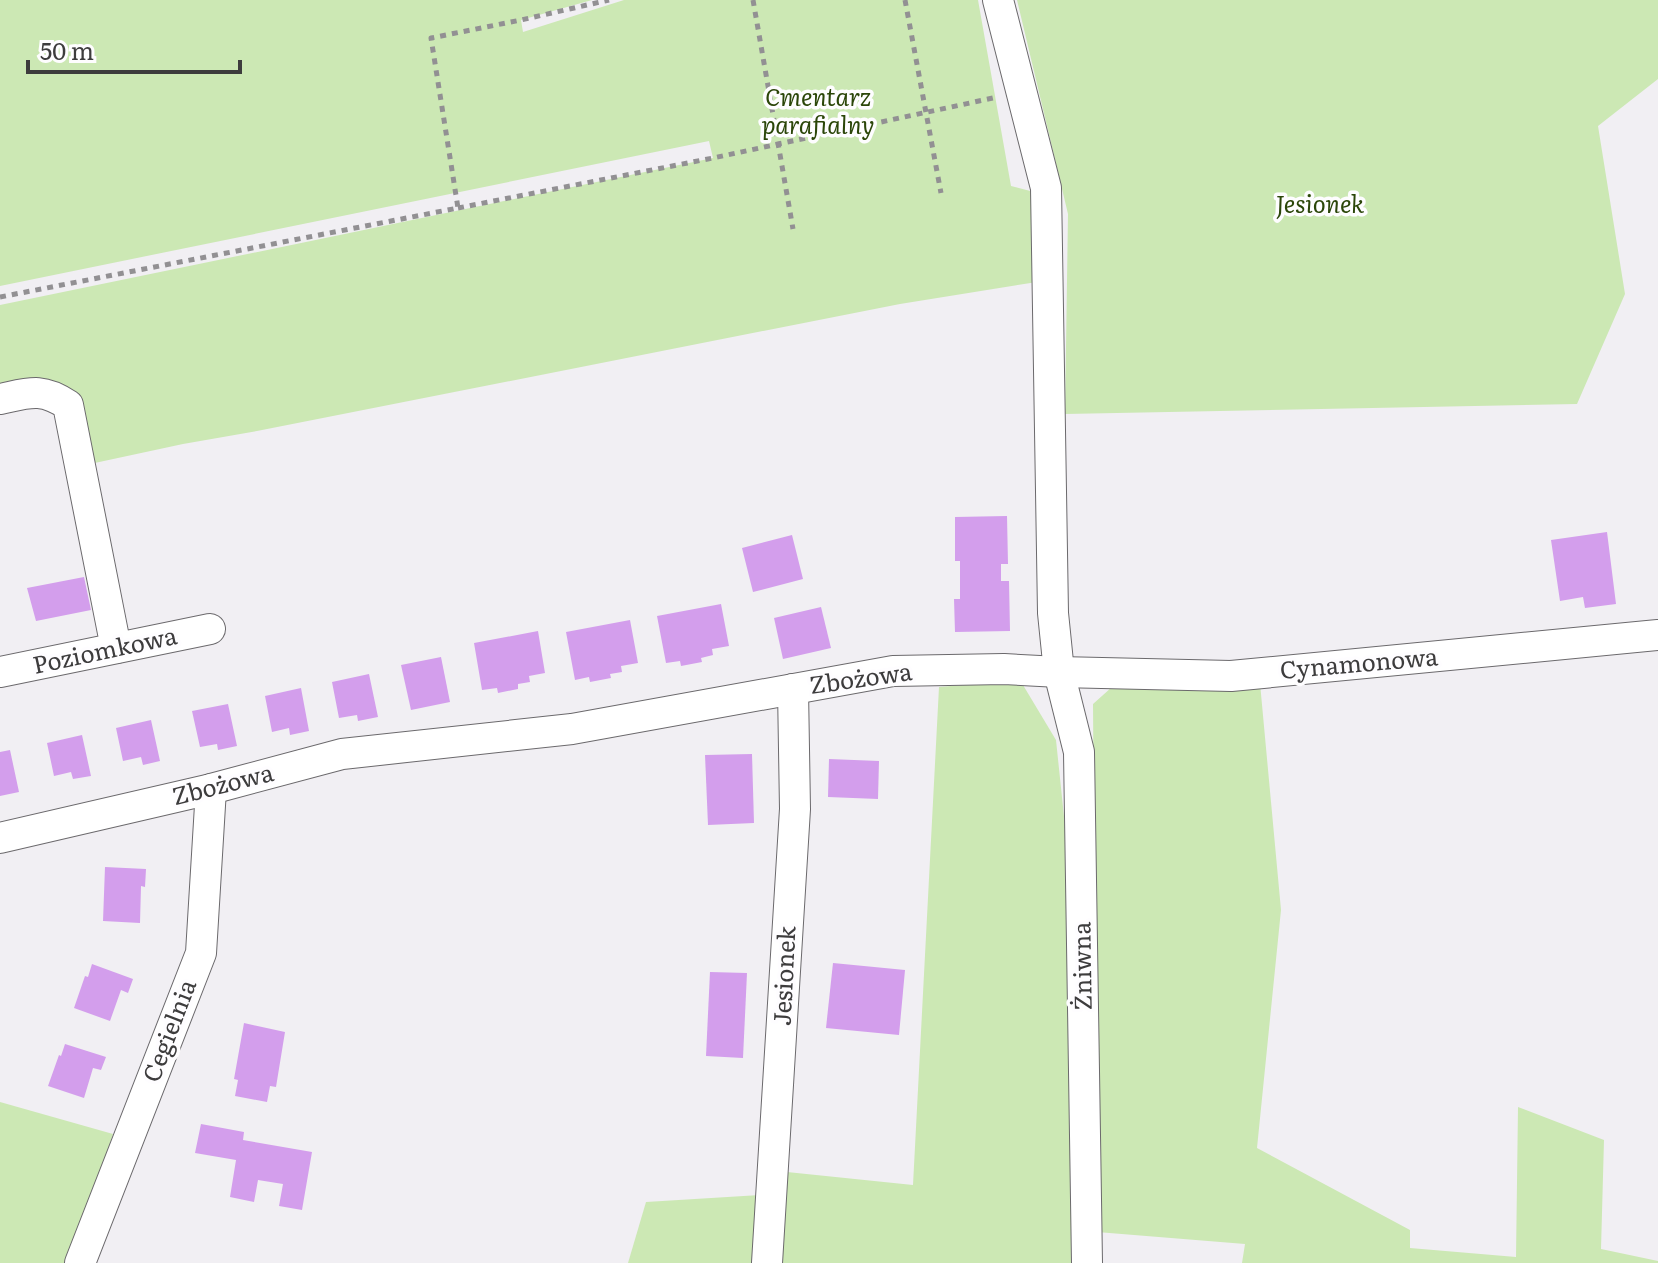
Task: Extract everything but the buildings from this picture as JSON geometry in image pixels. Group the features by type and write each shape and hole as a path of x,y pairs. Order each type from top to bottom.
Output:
{"street":[{"path":"998,0 1046,188 1053,613 1059,672"},
{"path":"0,399 35,392 55,397 68,405 116,648"},
{"name":"Poziomkowa","path":"0,672 210,629"},
{"name":"Cynamonowa","path":"1059,672 1231,676 1658,635"},
{"name":"Zbożowa","path":"0,838 211,789 342,754 572,729 893,671 1004,669 1059,672"},
{"name":"Żniwna","path":"1059,672 1079,752 1087,1263"},
{"name":"Jesionek","path":"767,1263 795,809 793,689"},
{"name":"Cegielnia","path":"80,1263 201,953 211,789"}],"path":[{"path":"458,208 431,38 609,0"},
{"path":"753,0 793,229"},
{"path":"905,0 941,193"},
{"path":"0,297 713,158 995,98"}],"green space":[{"name":"Cmentarz parafialny","path":"0,0 592,0 521,20 523,32 624,0 978,0 1011,186 1034,192 1037,282 900,304 90,464 65,409 47,399 0,408 0,305 713,158 709,141 0,286"},
{"name":"Jesionek","path":"1017,0 1658,0 1658,79 1598,126 1625,294 1577,404 1065,414 1068,214"},
{"path":"1020,680 1056,740 1065,826 1072,1263 781,1263 787,1172 913,1185 939,687"},
{"path":"1260,683 1281,910 1257,1148 1410,1230 1410,1248 1516,1257 1518,1107 1604,1140 1601,1249 1658,1263 1242,1263 1245,1244 1097,1232 1093,704 1112,687"},
{"path":"0,1102 113,1134 71,1263 0,1263"},
{"path":"760,1195 752,1263 628,1263 646,1202"}]}
